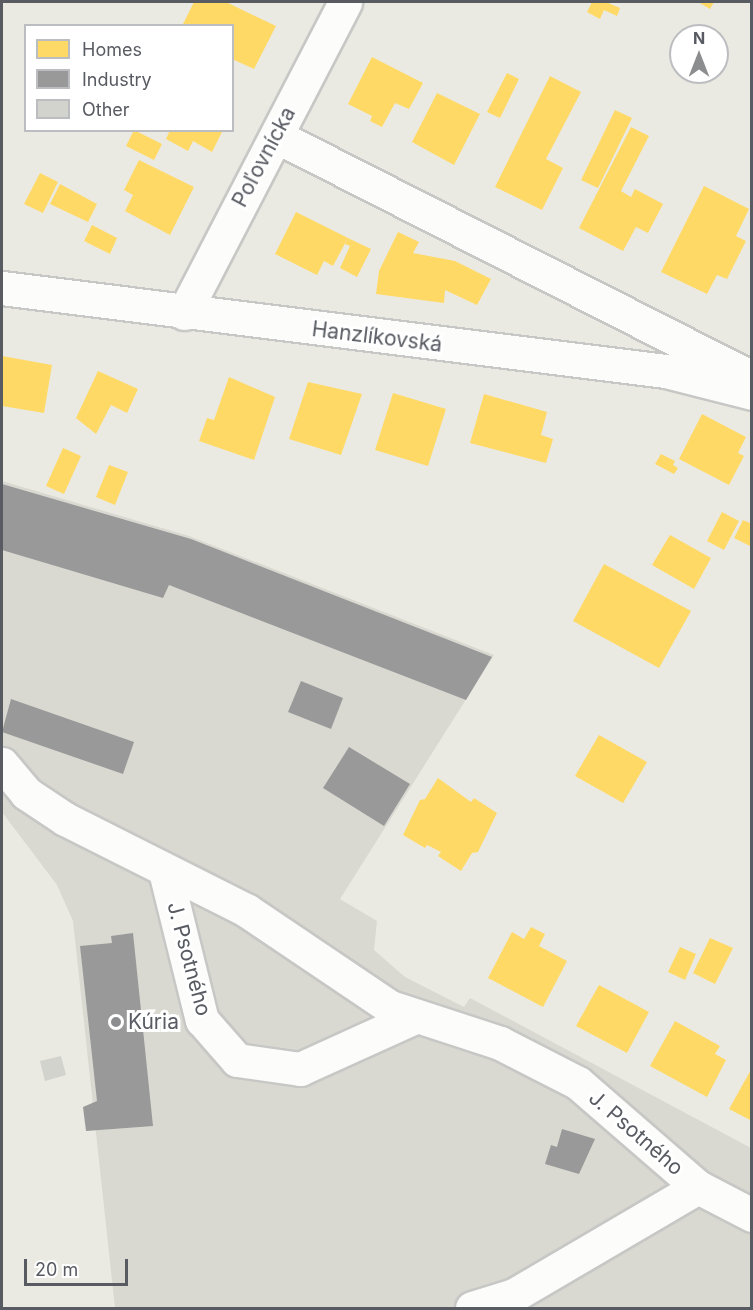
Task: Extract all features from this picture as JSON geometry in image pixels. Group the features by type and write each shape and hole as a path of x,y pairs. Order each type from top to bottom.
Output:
{"street":[{"name":"Poľovnícka","path":"184,313 345,2"},
{"path":"276,136 752,378"},
{"name":"Hanzlíkovská","path":"2,288 184,313 666,371 752,393"},
{"name":"J. Psotného","path":"2,764 26,793 65,819 246,910 390,1007 500,1043 578,1083 698,1187 752,1215"},
{"name":"J. Psotného","path":"165,871 202,1020 237,1060 300,1069 417,1016"},
{"path":"472,1308 514,1295 698,1187"}],"shaded area":[{"path":"2,481 189,536 494,655 340,899 377,921 374,950 405,977 464,1007 470,998 751,1148 751,1308 115,1308 73,921 57,885 2,812"}],"building: Homes":[{"path":"194,2 226,2 276,26 254,69 234,60 234,24 183,24"},
{"path":"592,2 606,2 620,8 617,16 604,10 600,19 587,12"},
{"path":"698,2 714,2 710,9"},
{"path":"372,57 423,83 409,109 395,103 382,127 370,121 372,116 348,104"},
{"path":"507,73 519,79 500,118 487,112"},
{"path":"550,76 581,92 546,159 563,168 542,210 495,187"},
{"path":"437,93 480,114 454,165 412,142"},
{"path":"615,110 632,118 598,188 581,180"},
{"path":"631,127 649,136 621,191 631,197 635,189 663,204 648,233 636,227 623,251 579,228"},
{"path":"133,132 138,132 162,144 154,160 126,146"},
{"path":"169,132 222,132 212,152 193,141 188,151 166,139"},
{"path":"139,160 194,187 170,235 125,211 133,195 124,190"},
{"path":"40,173 58,182 43,213 24,204"},
{"path":"60,184 97,204 88,222 50,204"},
{"path":"704,186 749,209 736,236 746,241 727,279 717,275 707,294 661,272"},
{"path":"296,212 348,238 333,266 324,261 317,275 275,254"},
{"path":"92,225 117,238 110,254 84,241"},
{"path":"398,232 419,242 413,253 455,261 491,279 477,305 445,290 444,303 376,294 379,271"},
{"path":"348,238 371,249 357,277 340,268 350,246 345,244"},
{"path":"2,356 52,365 44,413 2,406"},
{"path":"98,371 138,389 127,413 111,405 96,434 76,418"},
{"path":"229,377 275,397 254,460 199,441 207,418 214,420"},
{"path":"308,382 362,394 341,455 289,439"},
{"path":"393,393 446,409 428,466 375,450"},
{"path":"484,394 547,412 541,435 553,439 546,463 470,443"},
{"path":"702,414 746,437 738,453 744,456 729,485 679,459"},
{"path":"63,448 81,456 64,494 46,486"},
{"path":"661,454 675,461 673,465 678,468 674,474 655,464"},
{"path":"109,465 128,472 115,505 96,497"},
{"path":"722,512 739,521 724,550 707,541"},
{"path":"743,520 752,524 752,547 734,538"},
{"path":"670,535 711,558 694,589 652,565"},
{"path":"604,564 691,611 659,668 573,621"},
{"path":"599,735 647,762 623,803 575,776"},
{"path":"438,778 471,802 474,798 497,813 478,852 472,853 461,871 438,856 441,852 427,845 425,848 403,835 420,800 425,799"},
{"path":"531,927 545,934 539,946 567,961 543,1007 488,978 512,932 524,939"},
{"path":"710,938 733,948 715,984 693,973"},
{"path":"680,947 696,954 685,980 668,972"},
{"path":"599,985 649,1012 627,1053 576,1026"},
{"path":"675,1021 720,1046 715,1054 726,1060 707,1097 650,1066"},
{"path":"752,1068 752,1121 729,1109"}],"building: Industry":[{"path":"2,484 191,539 492,657 466,700 169,585 163,598 2,550"},
{"path":"301,681 343,698 331,729 288,712"},
{"path":"11,699 134,742 123,774 2,732"},
{"path":"349,747 410,784 384,826 323,788"},
{"name":"Kúria","path":"133,933 153,1126 86,1131 83,1107 97,1101 80,946 112,943 111,936"},
{"path":"562,1129 595,1139 579,1174 545,1164 551,1145 557,1147"}],"building: Other":[{"path":"61,1056 66,1075 45,1081 40,1061"}],"place":[{"name":"Kúria","path":"116,1022"}]}
